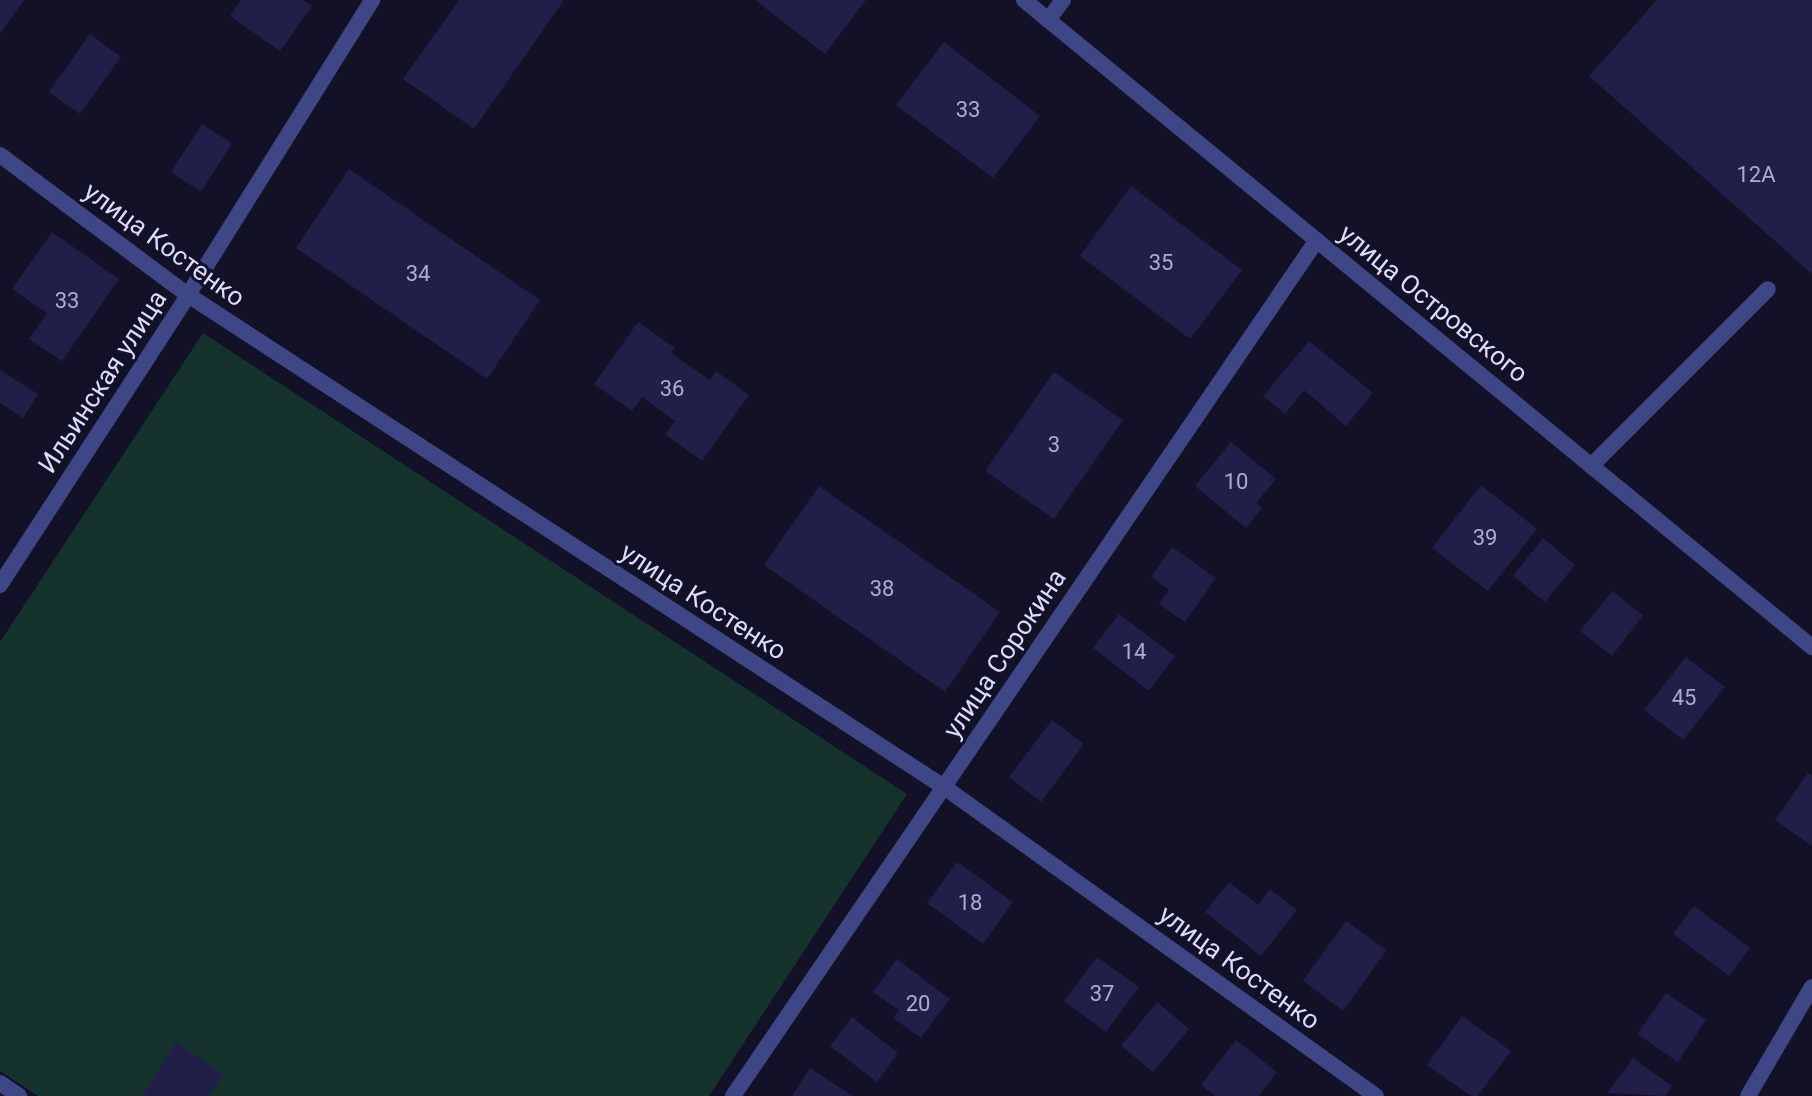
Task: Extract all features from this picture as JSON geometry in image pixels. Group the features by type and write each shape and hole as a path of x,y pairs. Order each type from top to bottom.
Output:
{"street":[{"name":"Ильинская улица","path":"0,585 188,295 372,0"},
{"name":"улица Островского","path":"1024,0 1812,647"},
{"path":"1048,20 1063,0"},
{"name":"улица Костенко","path":"0,155 188,295 944,787 1376,1096"},
{"name":"улица Сорокина","path":"733,1096 1317,240"},
{"path":"1591,466 1768,289"},
{"path":"1748,1096 1812,987"},
{"path":"0,1083 19,1096"}],"green space":[{"path":"203,333 907,794 709,1096 38,1096 0,1071 0,642"}],"building":[{"path":"0,0 24,0 0,34"},
{"path":"241,0 303,0 312,6 280,51 230,16"},
{"path":"459,0 564,0 474,129 403,79"},
{"path":"755,0 866,0 825,54"},
{"path":"1657,0 1812,0 1812,274 1589,76"},
{"path":"90,34 121,57 80,114 49,92"},
{"path":"944,42 1040,116 993,178 896,105"},
{"path":"202,124 232,143 201,192 171,172"},
{"path":"349,169 540,300 487,379 296,248"},
{"path":"1131,186 1242,270 1190,339 1080,256"},
{"path":"52,232 119,279 62,361 29,339 47,313 12,289"},
{"path":"638,322 675,348 671,353 710,380 716,371 749,395 702,461 665,434 675,421 642,397 632,411 594,384"},
{"path":"1309,341 1373,393 1346,426 1304,390 1285,414 1263,396"},
{"path":"0,370 38,394 23,418 0,403"},
{"path":"1054,372 1123,420 1054,519 985,471"},
{"path":"1231,442 1276,479 1256,503 1262,508 1246,528 1195,486"},
{"path":"1481,485 1537,529 1488,591 1432,548"},
{"path":"819,486 1000,612 945,692 764,565"},
{"path":"1543,538 1575,565 1545,602 1513,576"},
{"path":"1172,547 1216,578 1185,622 1159,604 1169,590 1151,577"},
{"path":"1612,591 1643,615 1612,656 1580,631"},
{"path":"1119,614 1175,656 1149,691 1093,648"},
{"path":"1686,657 1725,687 1683,740 1644,710"},
{"path":"1052,720 1084,744 1041,802 1009,777"},
{"path":"1808,773 1812,776 1812,846 1775,820"},
{"path":"957,862 1013,902 983,944 927,903"},
{"path":"1229,882 1258,905 1270,889 1297,910 1261,956 1205,912"},
{"path":"1694,906 1750,948 1729,976 1673,934"},
{"path":"1346,921 1387,950 1343,1011 1303,981"},
{"path":"1097,957 1139,987 1106,1032 1064,1001"},
{"path":"897,959 950,999 921,1038 893,1018 899,1010 873,992"},
{"path":"1666,993 1706,1020 1678,1062 1637,1034"},
{"path":"1157,1002 1189,1029 1153,1072 1121,1046"},
{"path":"1462,1016 1511,1051 1478,1096 1471,1096 1427,1065"},
{"path":"852,1017 898,1053 877,1082 830,1046"},
{"path":"1236,1040 1277,1072 1259,1096 1215,1096 1201,1085"},
{"path":"176,1042 223,1074 208,1096 143,1096"},
{"path":"1633,1058 1672,1086 1665,1096 1607,1093"},
{"path":"810,1068 853,1096 792,1096"}]}
